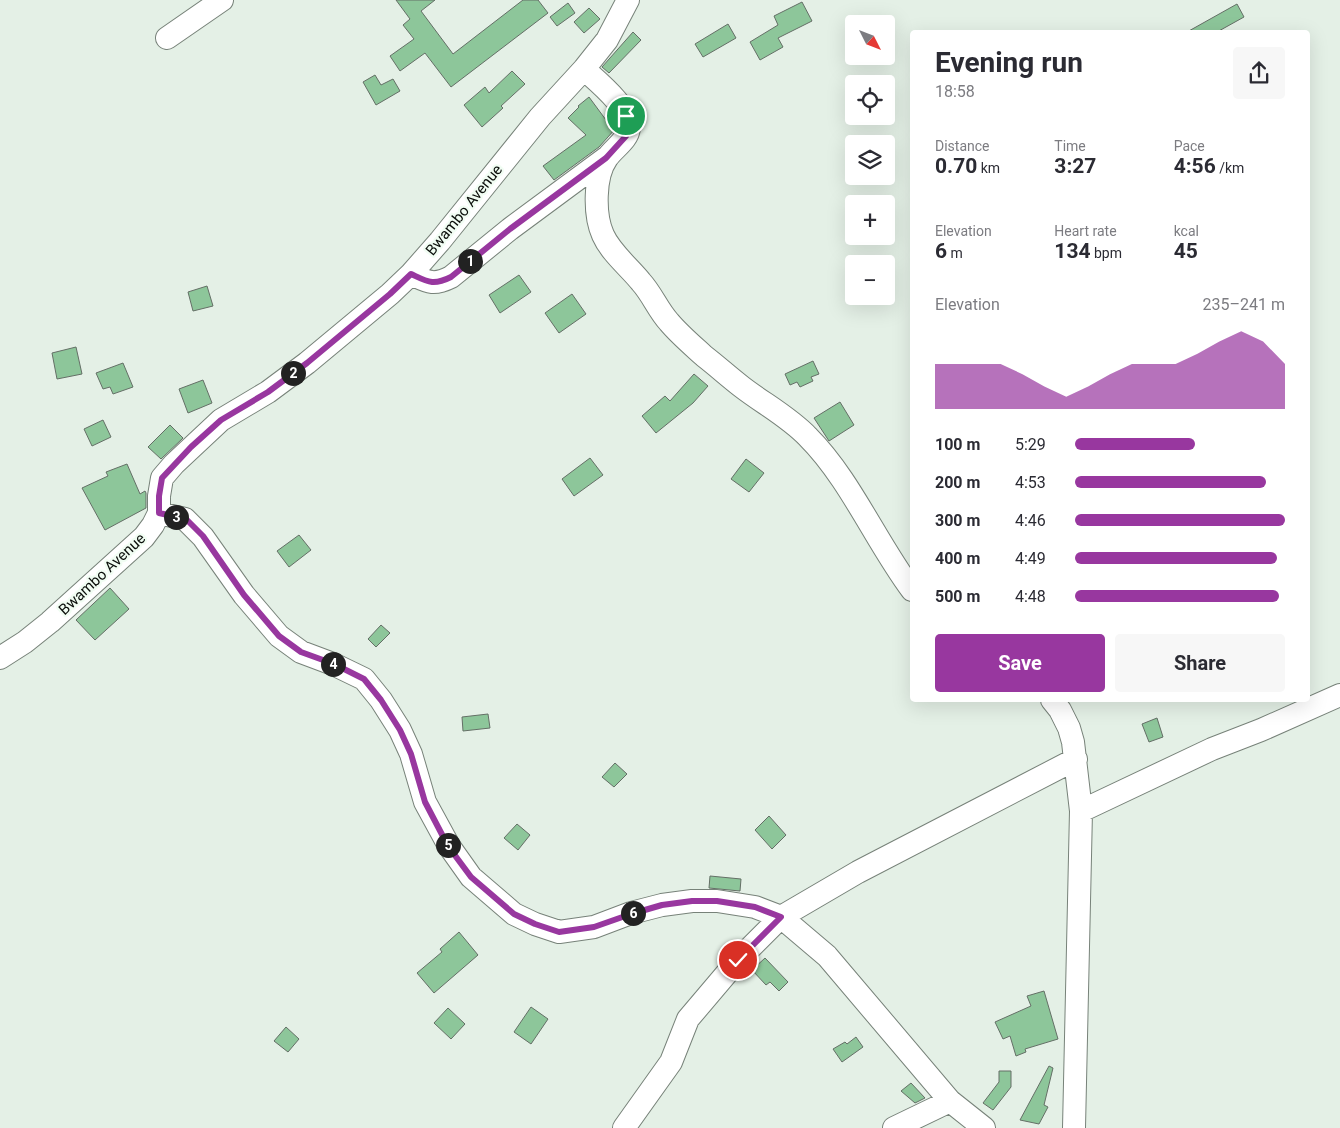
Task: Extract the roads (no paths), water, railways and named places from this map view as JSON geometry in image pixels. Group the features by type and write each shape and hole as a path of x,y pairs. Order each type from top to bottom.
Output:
{"street":[{"path":"167,38 222,0"},
{"name":"Bwambo Avenue","path":"0,658 25,642 50,622 144,537 159,513 162,478 191,447 221,420 268,392 307,363 390,294 411,274 607,40 628,0"},
{"path":"411,274 430,282 440,283 451,277 510,229 606,158 626,136 629,127 626,116 608,91 584,69"},
{"path":"606,158 599,178 597,196 598,217 603,235 613,250 648,290 667,321 675,329 742,387 794,423 818,448 836,472 910,587"},
{"path":"159,513 186,519 203,536 244,595 279,636 301,652 334,664 364,679 381,700 400,730 411,754 425,802 448,846 471,877 514,914 559,932 594,927 654,907 692,901 717,901 755,907 781,917 827,956 950,1101 984,1128"},
{"path":"1081,811 1212,749 1261,730 1340,695"},
{"path":"1054,702 1069,728 1076,759 1081,811 1074,1128"},
{"path":"624,1128 671,1062 688,1020 738,960 781,917 858,872 1076,759"},
{"path":"894,1128 950,1101"}]}
